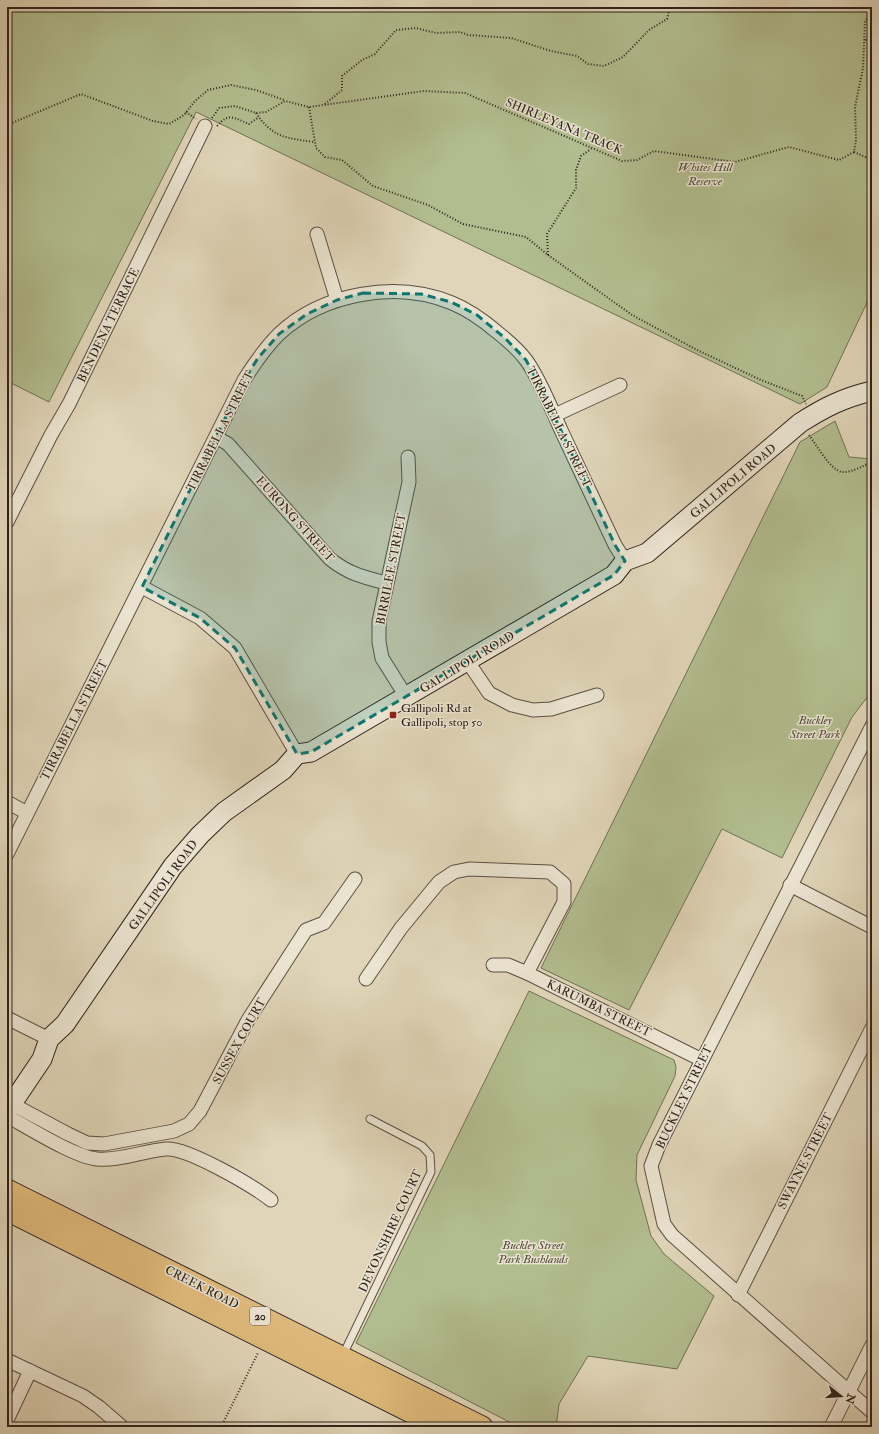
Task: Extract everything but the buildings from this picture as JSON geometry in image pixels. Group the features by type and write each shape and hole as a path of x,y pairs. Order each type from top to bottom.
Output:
{"main road":[{"name":"CREEK ROAD","path":"7,1190 482,1427"},
{"name":"CREEK ROAD","path":"7,1210 441,1427"}],"street":[{"name":"BENDENA TERRACE","path":"7,522 209,129"},
{"path":"316,234 337,300"},
{"name":"TIRRABELLA STREET","path":"7,854 142,587 244,380 258,358 279,334 307,314 337,300 363,293 389,292 421,294 451,302 477,315 506,340 526,360 555,415 615,545 625,561"},
{"path":"555,415 620,385"},
{"name":"GALLIPOLI ROAD","path":"9,1110 42,1059 49,1039 65,1024 174,866 200,835 224,812 283,770 297,754 311,752 407,698 614,575 625,561 647,553 806,420 848,396 872,391"},
{"name":"EURONG STREET","path":"216,437 228,444 330,559 355,575 386,583"},
{"name":"BIRRILEE STREET","path":"407,698 382,658 379,642 379,621 409,482 408,457"},
{"path":"142,587 200,618 235,648 297,754"},
{"path":"468,662 489,693 512,705 533,710 551,709 597,695"},
{"name":"BUCKLEY STREET","path":"872,726 659,1145 652,1166 664,1224 672,1235 872,1412"},
{"path":"7,802 27,813"},
{"path":"366,979 401,928 439,882 454,872 469,869 550,872 564,884 564,902 527,973"},
{"name":"SUSSEX COURT","path":"9,1110 87,1143 104,1144 174,1131 188,1124 200,1111 248,1020 306,930 324,922 355,879"},
{"path":"790,885 872,927"},
{"name":"KARUMBA STREET","path":"493,965 508,965 527,973 702,1060"},
{"path":"7,1018 49,1039"},
{"name":"SWAYNE STREET","path":"738,1295 872,1028"},
{"path":"9,1110 82,1156 97,1159 109,1159 168,1148 184,1152 253,1186 271,1200"},
{"path":"82,1156 87,1143"},
{"path":"831,1427 872,1345"},
{"path":"7,1360 83,1396 99,1407 122,1427"},
{"path":"7,1420 30,1371"}],"lane":[{"name":"DEVONSHIRE COURT","path":"342,1357 432,1172 430,1156 422,1146 370,1119"}],"path":[{"path":"324,105 342,90 342,76 362,60 375,54 396,30 416,28 436,33 460,32 468,35 511,38 551,51 577,56 588,64 604,66 623,57 649,30 667,19 670,7"},
{"path":"872,12 865,21 863,68 855,107 856,140 854,152 872,160"},
{"path":"865,40 872,39"},
{"name":"SHIRLEYANA TRACK","path":"7,125 81,94 153,121 169,124 184,115 195,101 208,90 231,85 256,90 285,101 309,107 424,91 465,93 591,149 622,161 637,160 654,152 735,162 789,147 839,160 854,152"},
{"path":"209,129 219,108 235,106 256,113 266,112 285,101"},
{"path":"309,107 316,148 325,157 342,160 373,186 428,205 463,224 526,237 548,255 632,315 697,350 761,380 802,396 806,420 834,468 843,472 856,469 872,462"},
{"path":"256,113 266,128 290,139 315,142"},
{"path":"209,129 223,118 231,116 249,124 259,117"},
{"path":"548,255 547,234 576,188 576,170 581,156 591,149"},
{"path":"221,1427 258,1353"}],"highlighted area":[{"path":"363,293 421,294 451,302 477,315 506,339 526,360 541,388 615,545 625,561 614,575 311,752 297,754 235,648 200,618 142,587 244,380 258,358 279,334 307,314 337,300"}],"green space":[{"name":"Whites Hill Reserve","path":"7,7 872,7 872,292 827,387 800,404 196,112 49,402 7,381"},
{"name":"Buckley Street Park","path":"835,421 849,457 872,459 872,691 852,717 782,858 722,829 629,1010 541,968 800,442"},
{"name":"Buckley Street Park Bushlands","path":"529,991 674,1060 676,1067 675,1076 637,1155 636,1180 651,1236 664,1254 714,1296 677,1369 588,1356 559,1404 556,1427 519,1427 356,1343"}],"place":[{"name":"Gallipoli Rd at Gallipoli, stop 50","path":"393,715"}]}
